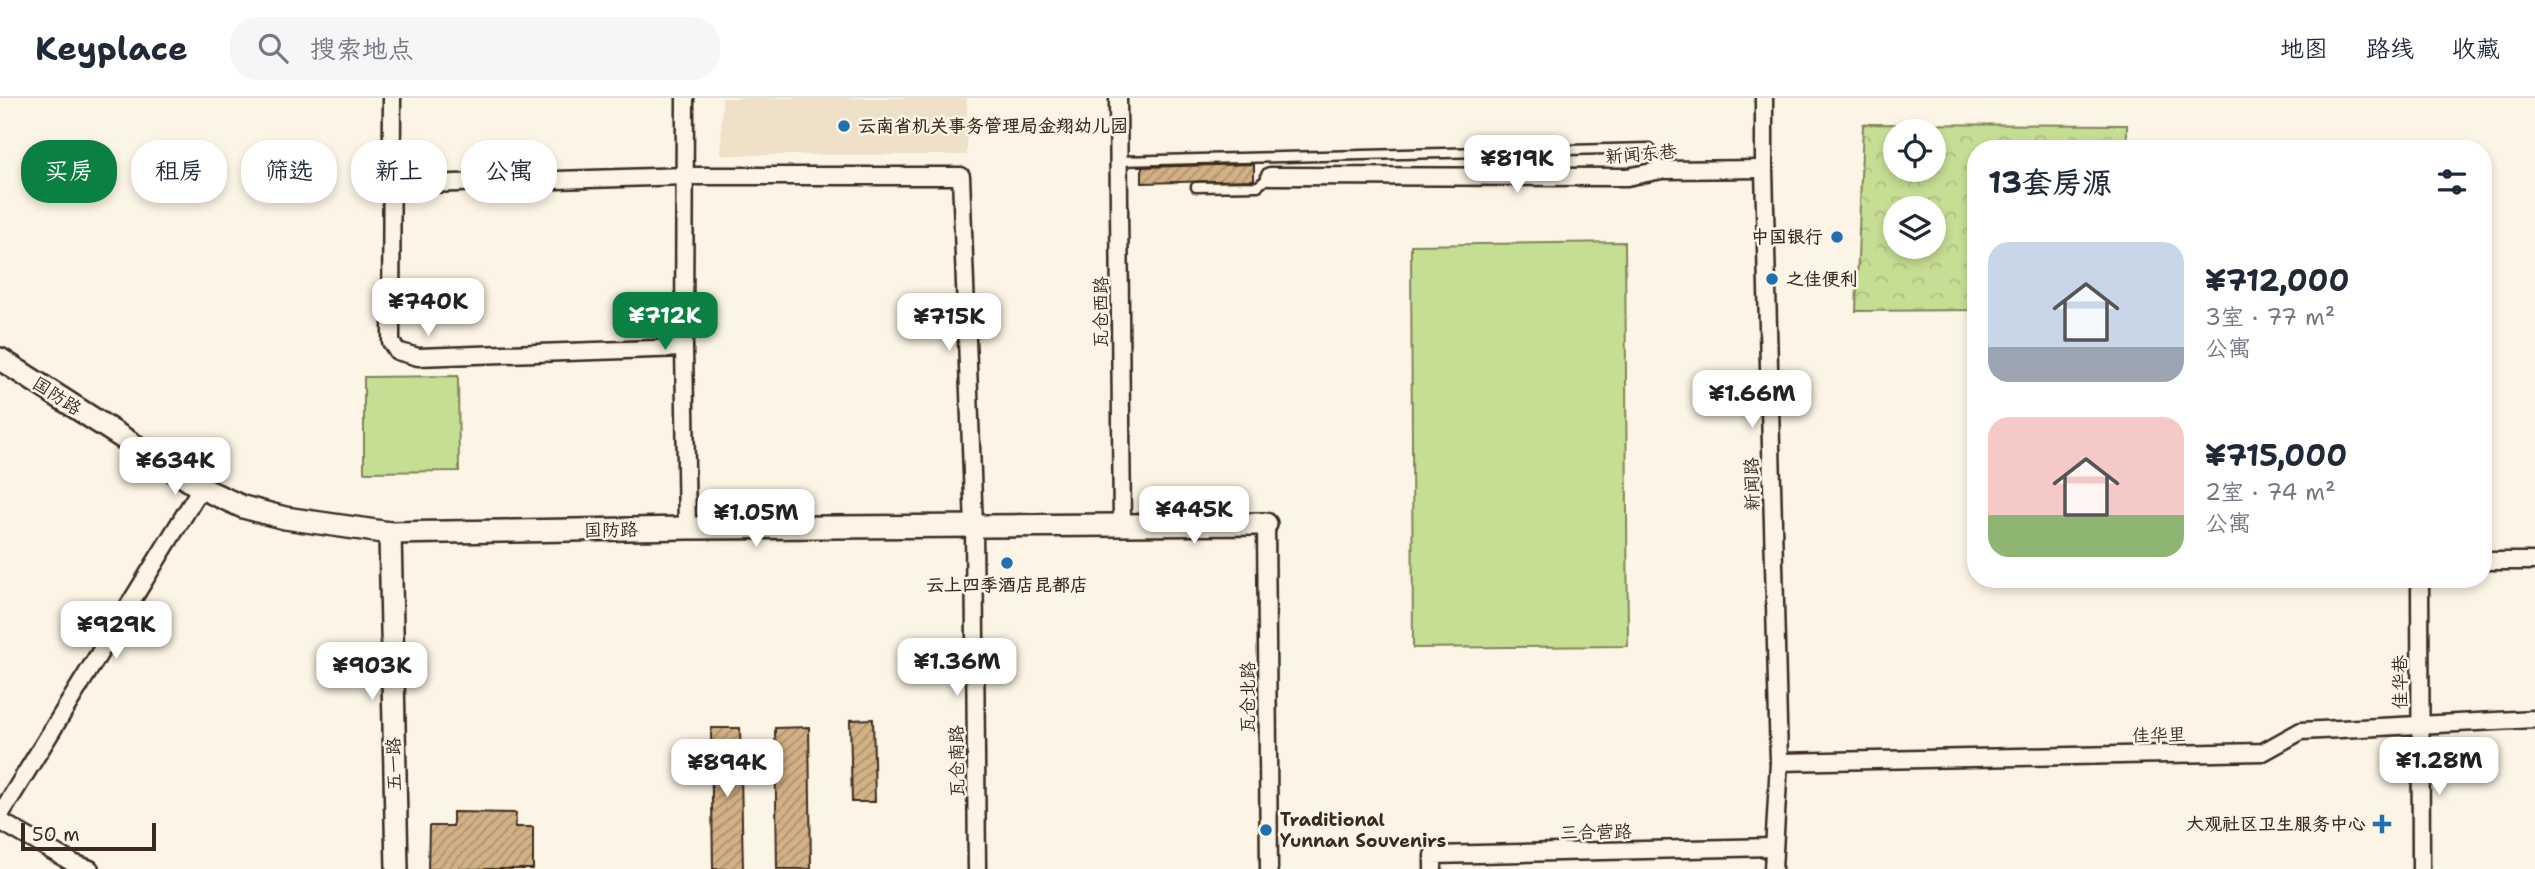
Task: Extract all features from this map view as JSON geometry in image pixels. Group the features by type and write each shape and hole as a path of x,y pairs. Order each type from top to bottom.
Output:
{"street":[{"path":"392,98 392,140"},
{"path":"685,98 684,348 687,528"},
{"name":"瓦仓西路","path":"1118,98 1122,526"},
{"name":"新闻路","path":"1764,98 1779,762 1773,869"},
{"name":"新闻东巷","path":"1270,177 1627,177 1662,170 1764,169"},
{"path":"447,183 686,176"},
{"name":"瓦仓南路","path":"686,176 961,176 974,527 977,869"},
{"path":"391,203 391,342 397,351 418,357 684,348"},
{"name":"国防路","path":"0,359 201,488 243,507 285,518 390,533 1266,524"},
{"path":"0,815 201,488"},
{"name":"瓦仓北路","path":"1266,524 1269,869"},
{"name":"五一路","path":"390,533 397,869"},
{"path":"2492,561 2535,561"},
{"name":"佳华巷","path":"2420,588 2421,869"},
{"name":"佳华里","path":"1779,762 2263,752 2301,731 2535,719"},
{"path":"0,821 73,863 89,869"},
{"name":"三合营路","path":"1433,869 1433,855 1774,847"}],"lane":[{"path":"1119,161 1650,148 1662,170"},
{"path":"1196,187 1258,186 1270,177"}],"shaded area":[{"name":"云南省机关事务管理局金翔幼儿园","path":"722,98 967,98 967,155 721,155"}],"green space":[{"path":"1863,124 1883,124 1883,182 1946,182 1946,124 2127,125 2127,140 1967,140 1967,310 1856,311"},
{"path":"1625,242 1628,646 1413,648 1411,245"},
{"path":"458,376 459,471 364,472 364,377"}],"building":[{"path":"1254,164 1254,180 1142,183 1142,167"},
{"path":"873,719 875,802 852,802 850,720"},
{"path":"809,727 811,869 777,869 775,728"},
{"path":"711,728 740,728 743,869 713,869"},
{"path":"453,812 516,813 515,827 533,827 533,869 428,869 429,826 453,826"}],"place":[{"name":"云南省机关事务管理局金翔幼儿园","path":"844,126"},
{"name":"中国银行","path":"1837,237"},
{"name":"之佳便利","path":"1772,279"},
{"name":"云上四季酒店昆都店","path":"1007,563"},
{"name":"大观社区卫生服务中心","path":"2382,824"},
{"name":"Traditional Yunnan Souvenirs","path":"1266,830"}]}
